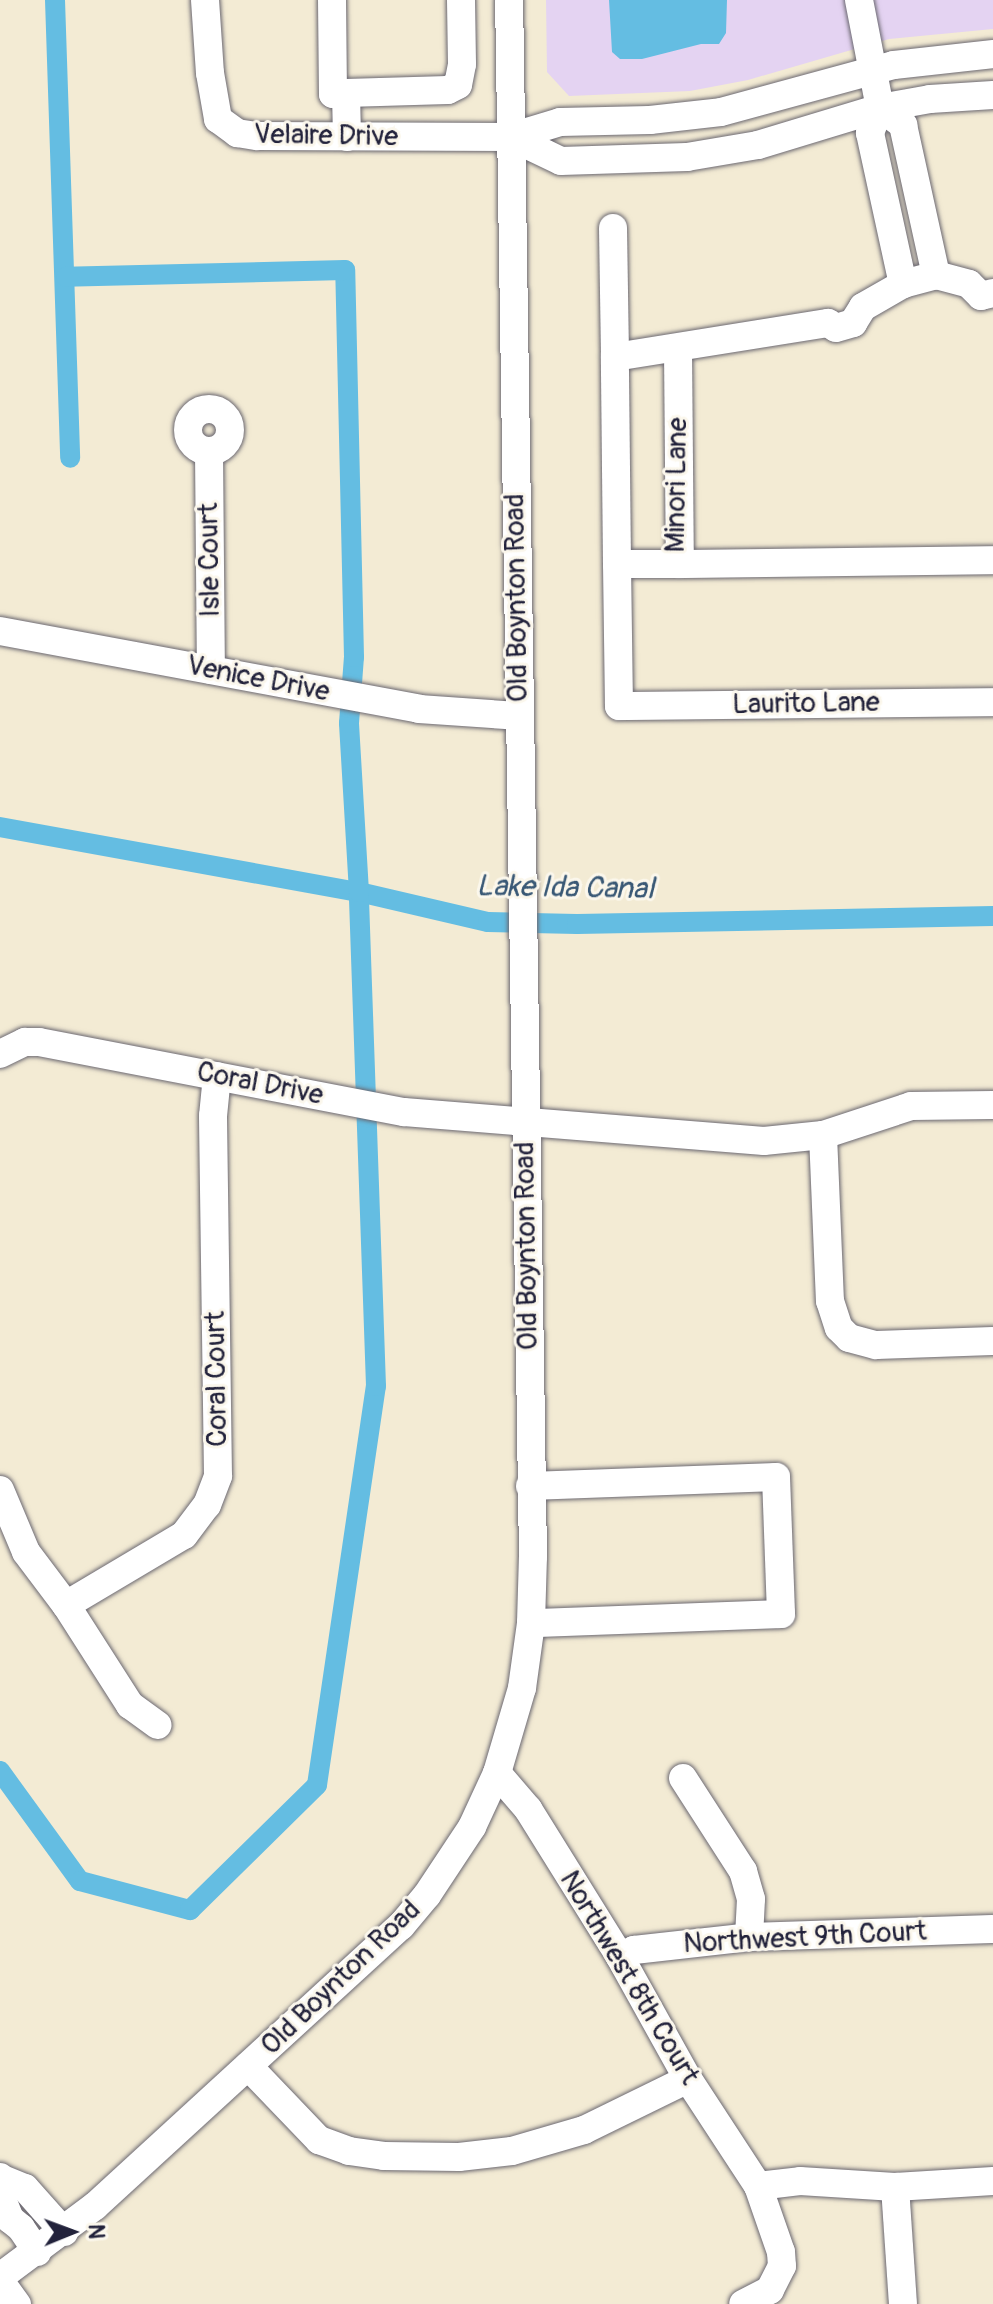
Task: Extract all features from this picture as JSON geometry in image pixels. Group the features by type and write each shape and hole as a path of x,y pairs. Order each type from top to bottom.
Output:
{"street":[{"name":"Velaire Drive","path":"205,0 214,103 218,119 228,129 257,136 511,137"},
{"path":"332,0 333,94 448,90 458,85 462,64 461,0"},
{"name":"Old Boynton Road","path":"0,2279 64,2232 401,1926 451,1861 497,1773 522,1688 531,1623 530,1486 509,0"},
{"path":"859,0 880,108 870,133 903,284"},
{"path":"511,137 560,122 650,120 721,112 873,69 993,54"},
{"path":"346,93 347,137"},
{"path":"511,137 561,161 687,157 758,145 880,108 930,99 993,95"},
{"path":"880,108 903,125 936,275"},
{"path":"613,228 617,564"},
{"path":"615,357 828,323 833,311 863,307 903,284 936,275 985,288"},
{"name":"Minori Lane","path":"617,564 680,564 678,349"},
{"name":"Isle Court","path":"209,451 211,670"},
{"path":"680,564 993,560"},
{"name":"Laurito Lane","path":"617,564 619,706 993,702"},
{"name":"Venice Drive","path":"0,631 384,703 518,716"},
{"name":"Coral Drive","path":"0,1054 11,1046 39,1042 404,1112 764,1141 823,1135 911,1106 993,1105"},
{"name":"Coral Court","path":"66,1605 184,1535 207,1505 218,1476 213,1116 217,1076"},
{"path":"823,1135 830,1301 839,1328 849,1338 876,1345 993,1341"},
{"path":"530,1486 776,1477 781,1614 531,1623"},
{"path":"0,1490 26,1552 66,1605 130,1705 158,1725"},
{"name":"Northwest 8th Court","path":"497,1773 528,1809 620,1957 688,2079 758,2186 781,2252 782,2266 770,2290 743,2304"},
{"path":"683,1778 743,1871 751,1899 749,1937"},
{"name":"Northwest 9th Court","path":"620,1957 634,1950 749,1937 993,1929"},
{"path":"248,2066 319,2140 349,2151 384,2156 459,2157 512,2151 584,2130 688,2079"},
{"path":"37,2252 21,2228 10,2219 2,2199 0,2178 25,2188 64,2232"},
{"path":"758,2186 800,2181 895,2187 993,2181"},
{"path":"895,2187 903,2304"},
{"path":"0,2279 17,2304"}],"shaded area":[{"path":"546,0 993,0 993,29 889,39 748,80 690,91 569,96 547,72"}],"water":[{"path":"609,0 727,0 726,33 719,44 701,44 642,59 620,59 612,52"}],"waterway":[{"path":"55,0 70,458"},
{"path":"0,1771 80,1881 190,1910 317,1785 376,1386 359,892 349,723 354,657 345,270 66,277"},
{"name":"Lake Ida Canal","path":"0,827 359,892 488,922 577,924 993,916"}]}
